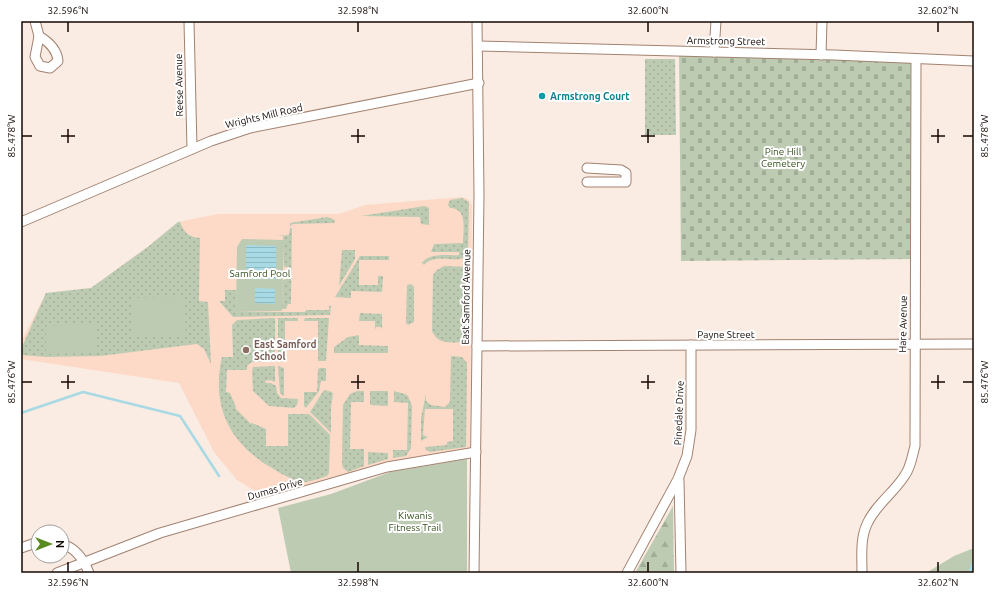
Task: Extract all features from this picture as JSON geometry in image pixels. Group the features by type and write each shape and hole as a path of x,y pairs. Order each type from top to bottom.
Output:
{"street":[{"path":"35,21 39,36"},
{"name":"Reese Avenue","path":"189,21 192,149"},
{"name":"East Samford Avenue","path":"474,573 477,346 477,21"},
{"path":"714,52 716,21"},
{"path":"821,55 822,21"},
{"name":"Armstrong Street","path":"478,46 821,55 974,61"},
{"name":"Hare Avenue","path":"862,573 862,543 867,524 878,506 905,476 910,466 915,446 914,344 916,59"},
{"name":"Wrights Mill Road","path":"21,222 192,149 250,128 478,83"},
{"path":"587,168 621,170 626,173 627,177 626,182 587,182"},
{"name":"Payne Street","path":"477,346 974,344"},
{"name":"Pinedale Drive","path":"627,573 678,479 688,456 690,445 691,345"},
{"name":"Dumas Drive","path":"57,573 84,561 160,533 387,467 476,452"},
{"name":"Pinedale Drive","path":"678,479 681,573"},
{"path":"70,547 84,561 89,573"}],"shaded area":[{"name":"East Samford School","path":"462,197 468,199 472,205 470,450 408,458 370,466 303,490 263,496 237,480 214,452 179,383 21,359 21,342 46,293 91,288 149,246 178,222 218,214 339,214 365,205"}],"green space":[{"name":"Pine Hill Cemetery","path":"679,51 916,59 915,259 681,261"},
{"path":"645,59 675,59 676,135 645,135"},
{"path":"462,198 469,202 468,256 457,259 434,259 424,265 422,263 429,257 439,255 459,255 459,252 431,252 434,244 463,243 464,226 462,216 460,212 456,209 450,208 448,205 450,200"},
{"path":"425,206 429,208 429,225 421,224 420,217 361,216"},
{"path":"327,217 335,220 334,223 293,224 290,226 290,223"},
{"path":"178,222 180,222 183,229 187,233 200,238 199,301 208,302 211,364 204,349 197,344 100,356 46,357 21,355 21,349 46,293 91,288 149,246"},
{"path":"290,228 292,228 291,304 288,304 286,309 282,309 283,280 289,278 288,267 284,267 283,236 275,236 289,235"},
{"name":"Samford Pool","path":"242,239 284,240 282,311 236,312 237,247"},
{"path":"342,250 355,250 355,259 339,286"},
{"path":"360,256 389,256 389,260 359,260 359,285 378,285 378,276 383,276 382,292 351,291 351,298 335,297"},
{"path":"444,266 468,267 467,342 442,341 435,336 432,331 433,275 437,270"},
{"path":"411,284 414,287 414,322 408,325 406,323 407,285"},
{"path":"225,290 237,290 236,312 305,312 306,310 329,310 329,306 331,306 330,315 233,317 219,301 225,301"},
{"path":"185,297 186,335 131,335 131,298"},
{"path":"360,313 382,314 382,330 381,327 376,327 375,330 375,321 359,321"},
{"path":"275,318 275,362 252,362 247,366 247,370 227,370 226,392 230,393 236,407 235,408 251,424 252,423 266,429 266,446 288,446 288,414 309,414 330,435 329,473 327,476 309,482 297,481 288,477 257,458 244,447 234,435 227,422 222,407 219,392 219,375 222,357 233,357 232,325 237,320"},
{"path":"278,318 298,318 298,321 285,321 285,360 282,360 282,362 278,362"},
{"path":"305,318 329,318 326,361 318,361 318,321 304,321"},
{"path":"97,324 97,353 46,354 46,326"},
{"path":"359,335 359,345 388,346 388,353 334,353 334,347 348,337"},
{"path":"451,356 462,357 467,363 466,447 430,452 426,450 425,447 447,445 447,442 453,441 453,409 425,409 423,435 428,437 421,441 421,418 426,394 426,401 431,405 445,407 450,402"},
{"path":"275,366 275,382 270,380 265,381 266,383 271,383 276,386 277,393 281,398 298,399 297,405 294,408 269,406 253,391 253,367"},
{"path":"278,366 284,368 284,396 280,393"},
{"path":"326,368 326,381 321,381 319,391 306,408 304,406 304,392 317,392 318,369"},
{"path":"324,390 332,392 333,394 331,407 331,433 310,412"},
{"path":"357,391 364,391 364,402 351,402 350,449 364,449 364,466 348,472 343,468 342,464 343,405 350,394"},
{"path":"370,391 388,391 388,406 370,405"},
{"path":"394,391 408,396 412,406 411,448 406,456 393,458 393,450 407,450 408,403 394,402"},
{"path":"368,452 388,453 388,459 368,465"},
{"name":"Kiwanis Fitness Trail","path":"467,459 467,573 291,573 278,508 331,494 390,472"},
{"path":"673,506 674,573 635,573"},
{"path":"974,548 974,573 926,573 954,556"}],"water":[{"path":"246,245 276,246 276,279 246,279"},
{"path":"255,288 275,289 275,304 255,303"}],"waterway":[{"path":"21,413 83,392 180,416 219,476"},
{"path":"969,573 974,561"}],"place":[{"name":"Armstrong Court","path":"542,96"},
{"name":"East Samford School","path":"246,350"}]}
